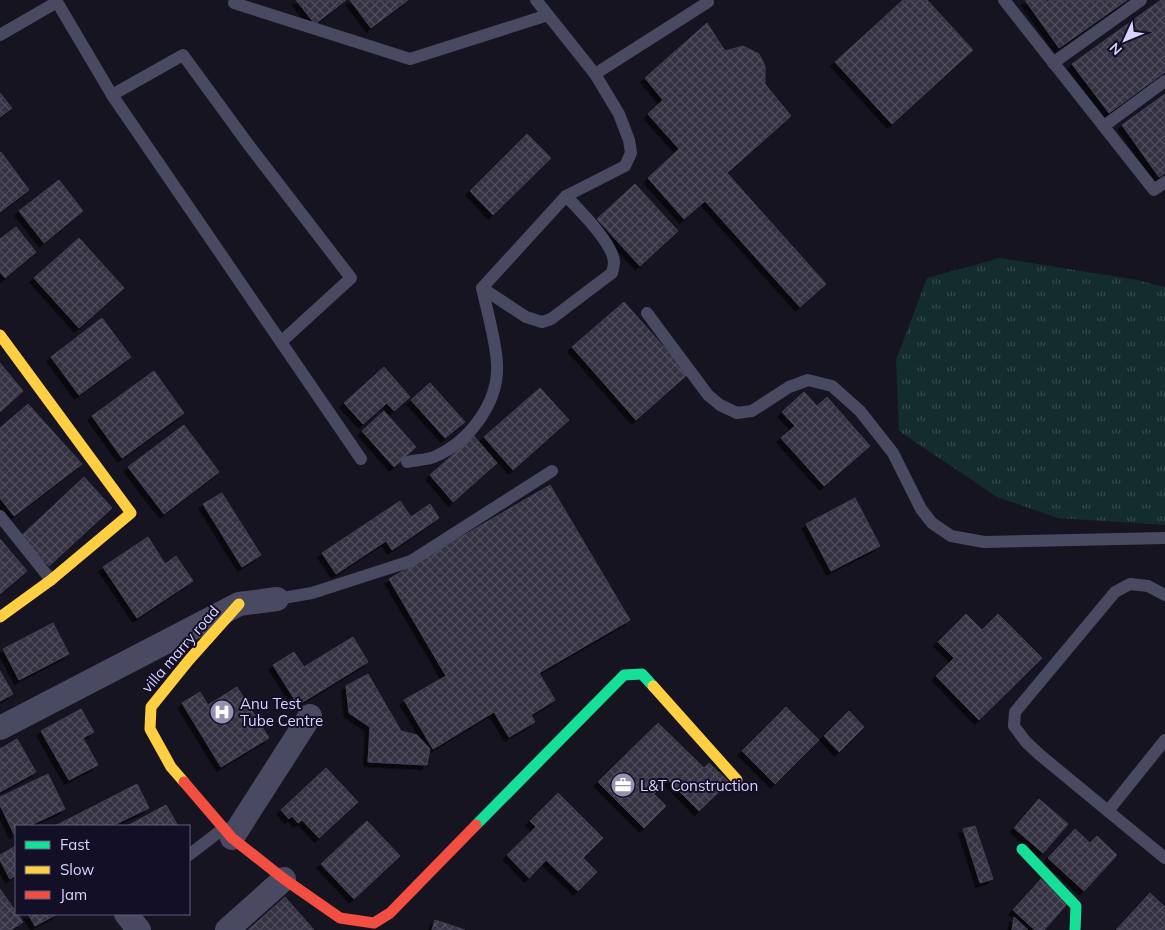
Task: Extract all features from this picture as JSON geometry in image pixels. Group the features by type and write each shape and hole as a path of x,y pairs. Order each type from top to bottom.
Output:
{"street":[{"path":"0,335 131,513 51,580 0,617"},
{"path":"0,728 240,604 277,599"},
{"name":"villa marry road","path":"240,604 189,660 151,706 150,729 170,767 228,833 284,879 334,924"},
{"path":"334,924 374,923 390,913 624,675 642,674 737,780"},
{"path":"228,833 310,716"},
{"path":"1022,848 1076,906 1075,930"},
{"path":"227,930 284,879"},
{"path":"127,915 139,930"}],"lane":[{"path":"482,288 566,196 625,166 631,153 630,140 619,114 595,74 536,0"},
{"path":"1004,0 1154,190 1165,182"},
{"path":"1053,63 1141,0"},
{"path":"0,35 57,1 112,95 361,460"},
{"path":"595,74 708,2"},
{"path":"234,3 410,59 548,15"},
{"path":"112,95 184,55 248,144 351,278 281,342"},
{"path":"1104,126 1165,81"},
{"path":"482,288 526,318 542,322 551,319 612,273 614,263 612,252 594,226 566,196"},
{"path":"407,462 433,457 459,441 482,417 494,392 497,364 482,288"},
{"path":"647,313 708,394 720,404 737,413 752,411 789,387 808,380 832,386 860,411 893,453 921,509 932,523 951,536 984,542 1165,538"},
{"path":"277,599 312,593 410,560 552,471"},
{"path":"0,516 51,580"},
{"path":"1165,595 1148,586 1130,584 1115,592 1015,712 1014,726 1026,742 1165,858"},
{"path":"1108,810 1165,740"},
{"path":"190,854 228,833"}],"green space":[{"path":"1000,258 1137,280 1165,287 1165,525 1058,518 997,497 899,431 896,360 927,278"}],"building":[{"path":"296,0 346,0 315,24"},
{"path":"350,0 408,0 371,28"},
{"path":"903,0 927,0 973,50 892,124 835,62"},
{"path":"1025,0 1046,0 1047,2 1050,0 1127,0 1059,48"},
{"path":"1161,0 1165,0 1165,72 1109,113 1072,64"},
{"path":"707,23 725,51 743,46 759,54 765,66 765,84 791,116 727,173 826,284 800,307 705,201 684,219 648,178 679,149 648,114 663,100 645,78"},
{"path":"0,93 12,108 0,117"},
{"path":"1165,94 1165,173 1159,177 1122,125"},
{"path":"527,134 551,158 493,215 470,191"},
{"path":"0,153 29,190 0,212"},
{"path":"59,180 83,211 44,243 19,211"},
{"path":"635,184 678,231 640,266 597,219"},
{"path":"16,227 36,252 5,278 0,272 0,239"},
{"path":"79,238 124,288 79,328 34,278"},
{"path":"624,302 688,374 636,420 572,347"},
{"path":"102,318 131,357 79,395 51,357"},
{"path":"0,363 23,391 0,412"},
{"path":"384,367 410,397 394,411 387,403 363,424 344,403"},
{"path":"154,371 184,413 122,458 92,416"},
{"path":"430,383 465,422 445,438 411,400"},
{"path":"540,388 569,420 513,470 484,437"},
{"path":"804,392 817,406 827,397 870,446 824,486 781,438 795,426 782,412"},
{"path":"28,404 82,464 14,516 0,498 0,428"},
{"path":"384,411 416,447 394,467 362,431"},
{"path":"184,425 219,472 164,514 128,467"},
{"path":"474,436 497,463 453,502 430,475"},
{"path":"84,477 112,508 49,566 21,536"},
{"path":"550,485 630,620 539,673 555,700 531,715 535,722 509,737 494,712 433,749 404,700 446,676 389,579"},
{"path":"222,493 261,555 242,567 203,504"},
{"path":"855,498 880,546 831,571 806,524"},
{"path":"400,501 411,517 430,504 439,518 392,550 386,541 336,574 322,553"},
{"path":"148,537 165,564 176,556 193,581 137,618 103,567"},
{"path":"0,539 27,571 0,594"},
{"path":"966,614 982,630 998,614 1042,658 979,720 936,676 954,658 938,642"},
{"path":"53,623 69,654 19,680 3,649"},
{"path":"353,637 368,662 298,705 273,665 294,652 304,667"},
{"path":"0,671 13,694 0,701"},
{"path":"368,674 401,731 417,735 430,749 427,765 368,762 370,727 349,713 346,686"},
{"path":"237,687 269,738 221,767 182,703 200,692 208,705"},
{"path":"786,707 819,740 775,784 742,751"},
{"path":"81,709 94,732 83,738 98,765 69,780 41,731"},
{"path":"849,711 864,727 839,752 824,736"},
{"path":"658,723 704,768 709,763 729,782 699,811 668,780 654,794 666,806 644,828 598,782"},
{"path":"17,739 36,772 0,792 0,749"},
{"path":"326,768 358,802 319,838 302,820 298,823 292,816 289,819 281,810"},
{"path":"48,774 65,809 31,825 15,825 14,834 0,805 0,797"},
{"path":"137,784 149,808 114,825 57,825"},
{"path":"558,793 603,838 583,858 597,872 578,891 546,860 529,878 507,855 536,827 530,821"},
{"path":"1039,799 1068,824 1043,853 1014,828"},
{"path":"166,805 177,825 129,825"},
{"path":"367,821 400,856 354,899 321,864"},
{"path":"975,826 993,879 980,883 963,829"},
{"path":"1075,829 1090,843 1097,836 1117,855 1084,891 1048,858"},
{"path":"15,847 15,876 10,879 0,860 0,855"},
{"path":"1041,879 1068,903 1044,930 1035,930 1013,910"},
{"path":"0,889 15,911 15,915 18,915 23,922 11,930 0,930"},
{"path":"1150,893 1165,907 1165,930 1116,930"},
{"path":"285,897 314,930 248,930"},
{"path":"29,915 55,915 35,926"},
{"path":"1014,917 1028,930 1012,930"},
{"path":"435,920 465,930 432,930"}],"traffic: fast":[{"path":"476,825 624,675 642,674 653,686"},
{"path":"1022,849 1076,906 1075,930"}],"traffic: slow":[{"path":"0,335 131,513 51,580 0,617"},
{"path":"184,782 171,767 150,729 151,707 189,660 239,604"},
{"path":"653,686 737,780"}],"traffic: jam":[{"path":"184,782 232,838 284,879 340,918 374,923 390,913 476,825"}],"place":[{"name":"Anu Test Tube Centre","path":"222,712"},
{"name":"L&T Construction","path":"623,785"}]}
